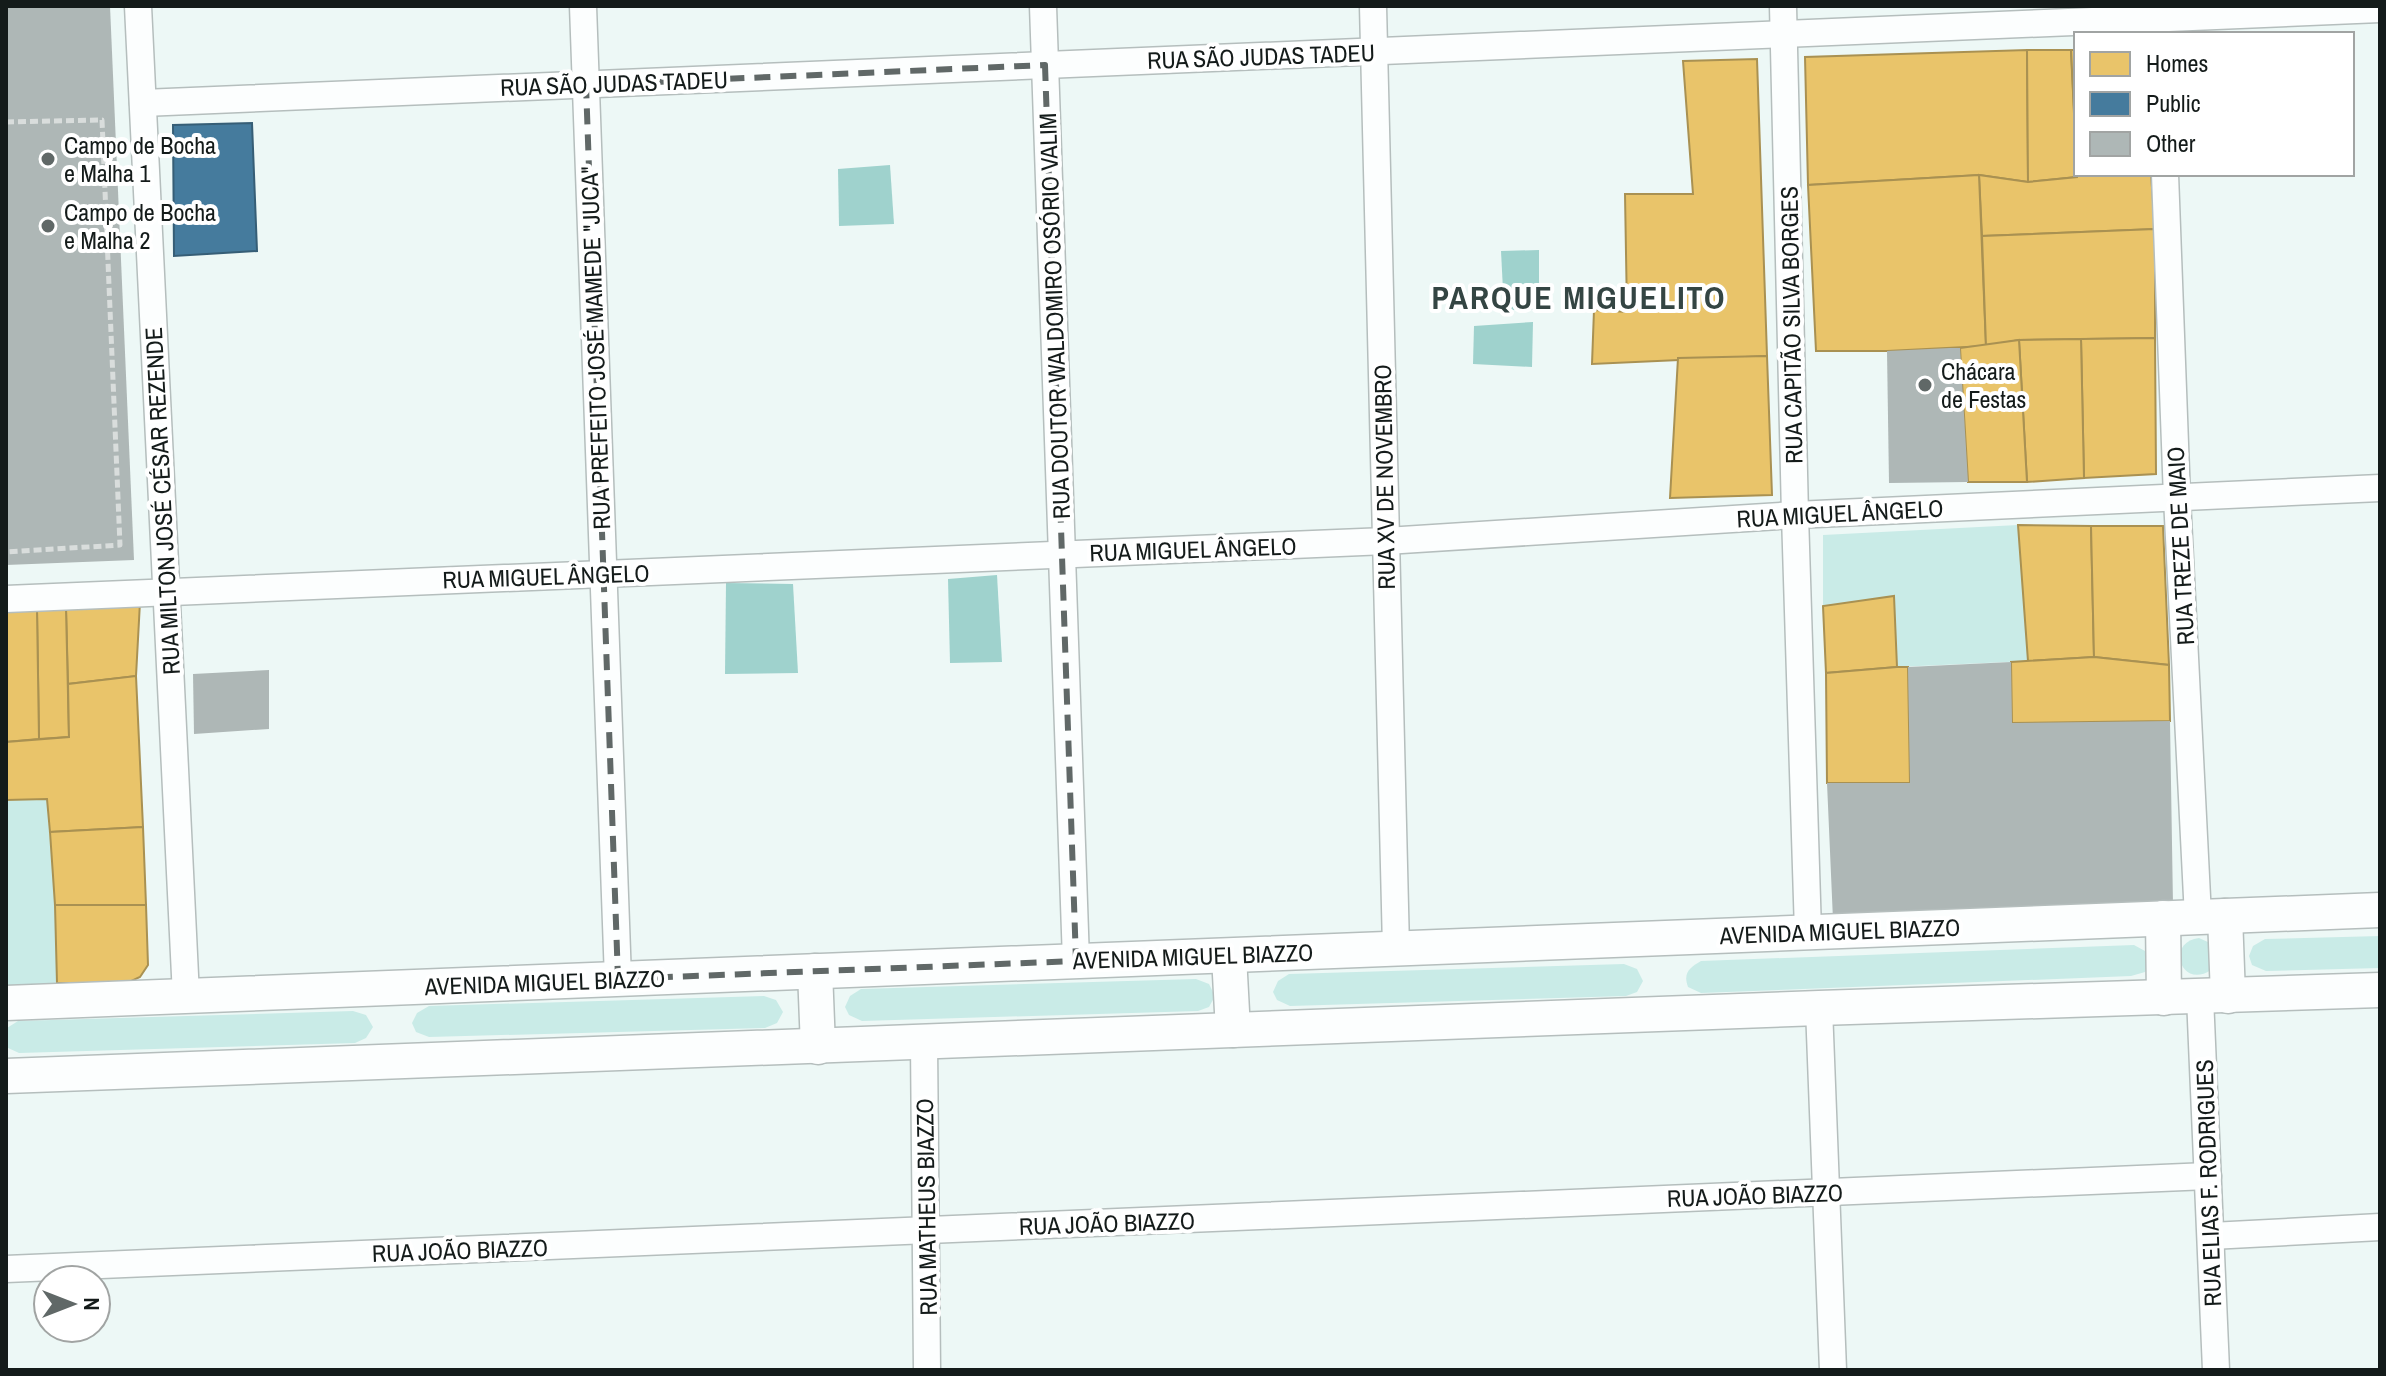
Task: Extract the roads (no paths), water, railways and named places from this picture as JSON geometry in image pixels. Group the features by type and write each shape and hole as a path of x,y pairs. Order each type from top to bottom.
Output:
{"street":[{"name":"RUA MILTON JOSÉ CÉSAR REZENDE","path":"138,6 186,996"},
{"name":"RUA PREFEITO JOSÉ MAMEDE \"JUCA\"","path":"583,6 618,979"},
{"name":"RUA DOUTOR WALDOMIRO OSÓRIO VALIM","path":"1043,6 1076,961"},
{"name":"RUA XV DE NOVEMBRO","path":"1373,6 1396,948"},
{"name":"RUA CAPITÃO SILVA BORGES","path":"1783,6 1808,932"},
{"name":"RUA SÃO JUDAS TADEU","path":"143,103 2380,9"},
{"name":"RUA TREZE DE MAIO","path":"2165,176 2177,498 2212,917"},
{"name":"RUA MIGUEL ÂNGELO","path":"6,599 1386,541 1795,515 2380,488"},
{"name":"AVENIDA MIGUEL BIAZZO","path":"6,1003 2380,910"},
{"path":"2212,917 2214,996"},
{"path":"2163,918 2164,998"},
{"path":"1229,956 1233,1030"},
{"path":"815,971 818,1047"},
{"path":"6,1076 2380,990"},
{"name":"RUA ELIAS F. RODRIGUES","path":"2214,996 2208,1176 2216,1370"},
{"path":"1819,1008 1833,1370"},
{"name":"RUA MATHEUS BIAZZO","path":"924,1043 927,1370"},
{"name":"RUA JOÃO BIAZZO","path":"6,1269 2208,1176"},
{"path":"2211,1236 2380,1227"}],"place":[{"name":"Campo de Bocha e Malha 1","path":"48,159"},
{"name":"Campo de Bocha e Malha 2","path":"48,226"},
{"name":"Chácara de Festas","path":"1925,385"}],"district":[{"name":"PARQUE MIGUELITO","path":"1579,297"}]}
